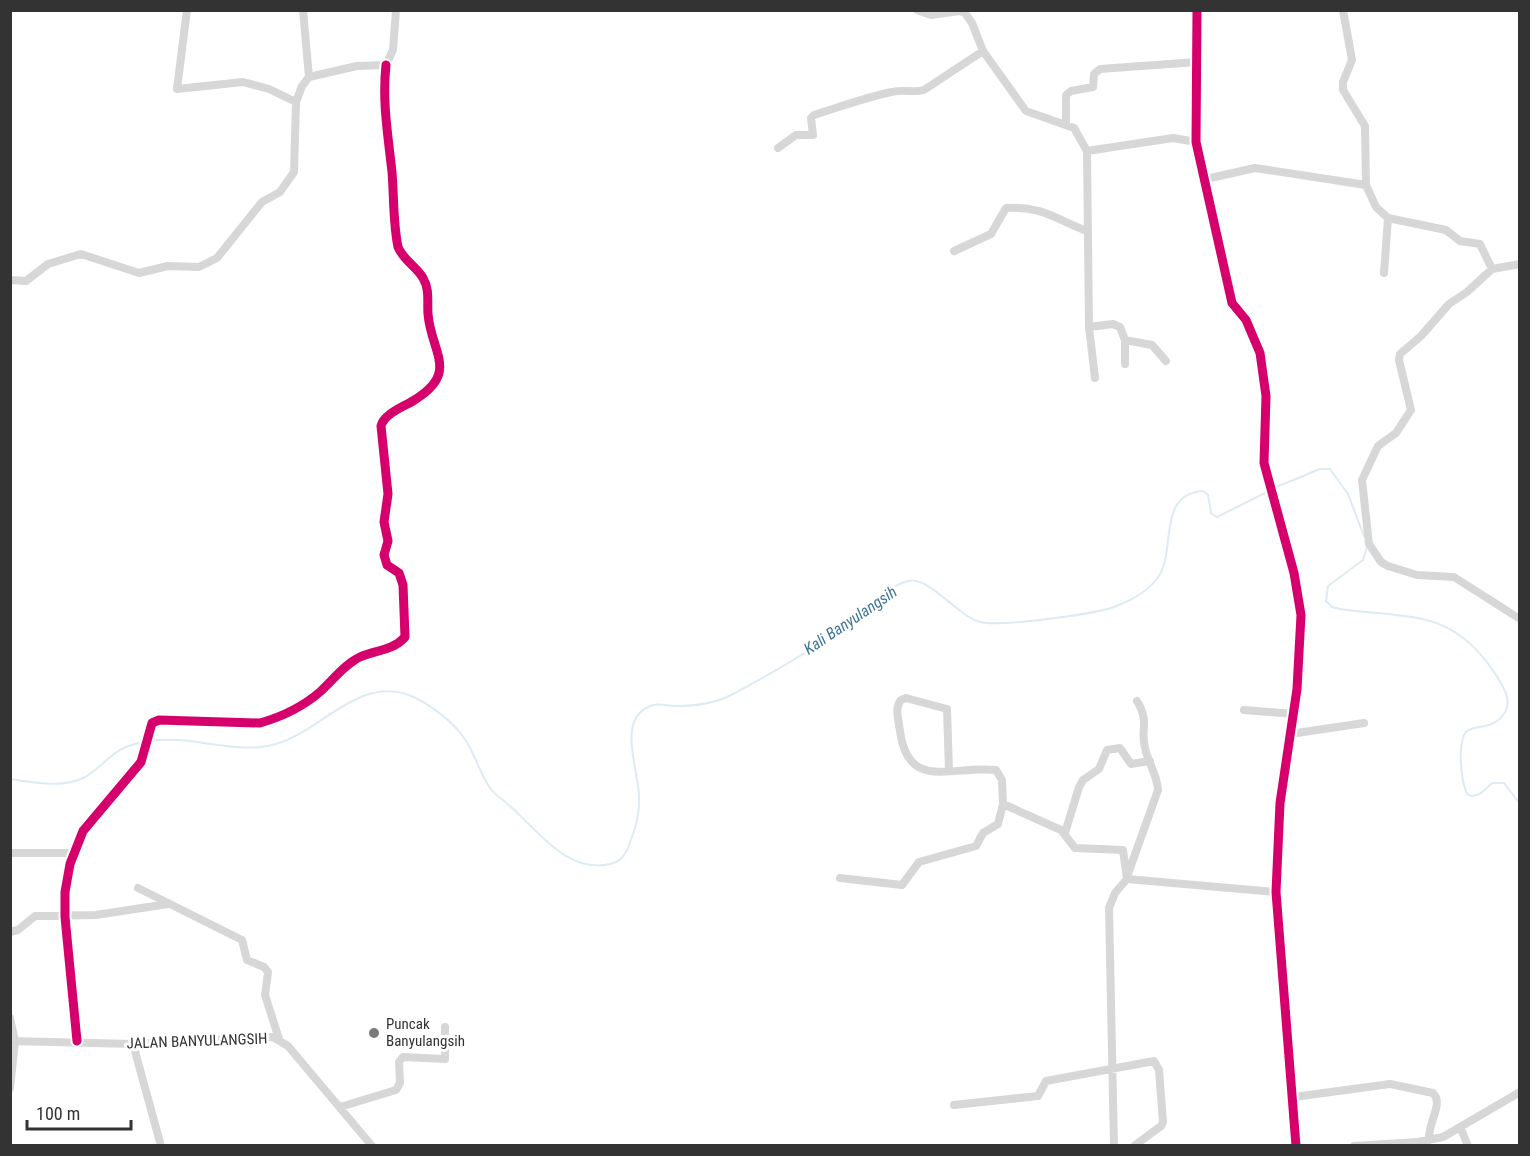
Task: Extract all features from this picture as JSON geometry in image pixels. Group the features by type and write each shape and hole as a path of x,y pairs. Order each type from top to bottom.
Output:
{"street":[{"path":"187,10 177,89 243,82 269,89 296,102"},
{"path":"303,10 309,77"},
{"path":"77,1041 65,917 65,892 73,853 87,825 145,756 149,729 159,720 260,723 274,719 319,693 356,659 386,649 405,637 403,585 399,573 387,565 384,555 388,542 384,522 388,494 381,426 386,417 432,388 440,371 440,358 428,315 425,282 418,269 402,256 396,239 392,170 385,130 383,92 386,65 393,50 396,10"},
{"path":"916,10 932,15 960,11 965,13 972,23 983,51 1026,111 1074,128 1082,147 1087,151 1173,138 1197,142"},
{"path":"1197,10 1197,142 1232,303 1246,320 1260,353 1266,386 1263,445 1269,488 1293,573 1301,615 1294,714 1280,802 1276,892 1296,1146"},
{"path":"1343,10 1353,60 1343,82 1343,90 1365,126 1366,184 1376,207 1388,218 1446,231 1460,241 1480,244 1492,269"},
{"path":"778,148 796,135 813,135 811,118 814,115 885,93 904,89 918,92 924,90 983,51"},
{"path":"1066,125 1065,94 1093,87 1094,74 1100,69 1197,62"},
{"path":"10,280 26,282 48,264 81,254 139,273 168,266 199,267 217,258 262,202 280,192 294,172 296,102 302,86 309,77 357,66 386,65"},
{"path":"1087,151 1089,327 1095,378"},
{"path":"1206,179 1255,168 1366,184"},
{"path":"954,251 991,234 1006,208 1025,207 1045,211 1087,231"},
{"path":"1384,273 1388,218"},
{"path":"1520,264 1492,269 1467,292 1449,304 1421,336 1402,350 1399,360 1412,410 1396,432 1378,446 1362,480 1363,504 1370,544 1381,562 1417,575 1454,577 1520,619"},
{"path":"1089,327 1119,325 1125,340 1125,364"},
{"path":"1125,340 1155,347 1166,361"},
{"path":"840,878 902,885 918,862 976,846 983,833 998,824 1003,804 1002,780 996,770 928,772 915,768 902,748 898,718 898,703 901,700 906,698 947,709 949,771"},
{"path":"1114,1146 1109,908 1115,893 1127,876 1158,790 1158,780 1145,748 1146,721 1137,701"},
{"path":"1244,710 1294,714"},
{"path":"1290,734 1364,723"},
{"path":"1065,833 1079,787 1083,780 1099,769 1107,750 1120,747 1131,764 1150,761"},
{"path":"1003,804 1065,833 1075,848 1123,850 1127,876"},
{"path":"10,853 73,853"},
{"path":"1127,876 1276,892"},
{"path":"138,888 238,937 245,945 247,960 267,970 265,995 279,1039"},
{"path":"10,932 18,930 35,916 96,915 168,904"},
{"path":"10,1018 13,1041 10,1088"},
{"path":"340,1107 396,1090 400,1083 399,1062 404,1057 445,1059 445,1028"},
{"name":"JALAN BANYULANGSIH","path":"13,1041 133,1044 259,1036 279,1039 288,1046 372,1146"},
{"path":"133,1044 161,1146"},
{"path":"954,1105 1038,1096 1046,1081 1150,1060 1154,1061 1159,1070 1161,1126 1134,1146"},
{"path":"1293,1097 1318,1096 1390,1084 1433,1093 1438,1098 1439,1104 1428,1127 1429,1140"},
{"path":"1354,1146 1443,1137 1461,1129 1520,1092"},
{"path":"1461,1129 1468,1146"}],"waterway":[{"name":"Kali Banyulangsih","path":"1274,488 1320,469 1330,469 1348,494 1364,536"},
{"name":"Kali Banyulangsih","path":"150,741 183,740 250,748 266,746 298,735 358,698 391,691 409,695 432,708 453,725 468,744 490,788 543,838 567,857 581,863 610,864 617,862 624,855 637,822 639,797 632,735 639,714 648,707 659,704 697,705 718,701 731,695 822,642 880,596 908,581 916,581 934,590 963,613 980,622 1007,623 1050,619 1108,609 1141,593 1159,576 1167,552 1173,512 1179,502 1189,494 1203,491 1208,495 1211,513 1217,517 1269,491"},
{"name":"Kali Banyulangsih","path":"1367,547 1363,560 1328,586 1326,601 1332,607 1340,609 1430,621 1448,628 1465,639 1482,655 1503,686 1508,703 1505,712 1495,722 1470,730 1463,737 1461,753 1463,782 1468,795 1472,796 1482,793 1492,783 1504,783 1520,804"},
{"name":"Kali Banyulangsih","path":"10,779 48,784 76,781 85,777 117,752 144,742"}],"cycle path":[{"path":"1197,10 1196,142 1232,303 1246,320 1260,353 1266,396 1264,463 1294,573 1301,615 1297,689 1280,803 1276,892 1296,1146"},
{"path":"77,1041 65,917 65,892 70,864 83,831 141,762 152,723 159,720 260,723 268,721 307,701 355,660 389,648 405,637 403,585 399,573 387,565 384,555 388,541 384,522 388,494 381,426 386,417 429,389 436,380 439,361 430,327 425,282 398,247 385,105 386,65"}],"place":[{"name":"Puncak Banyulangsih","path":"374,1033"}]}
